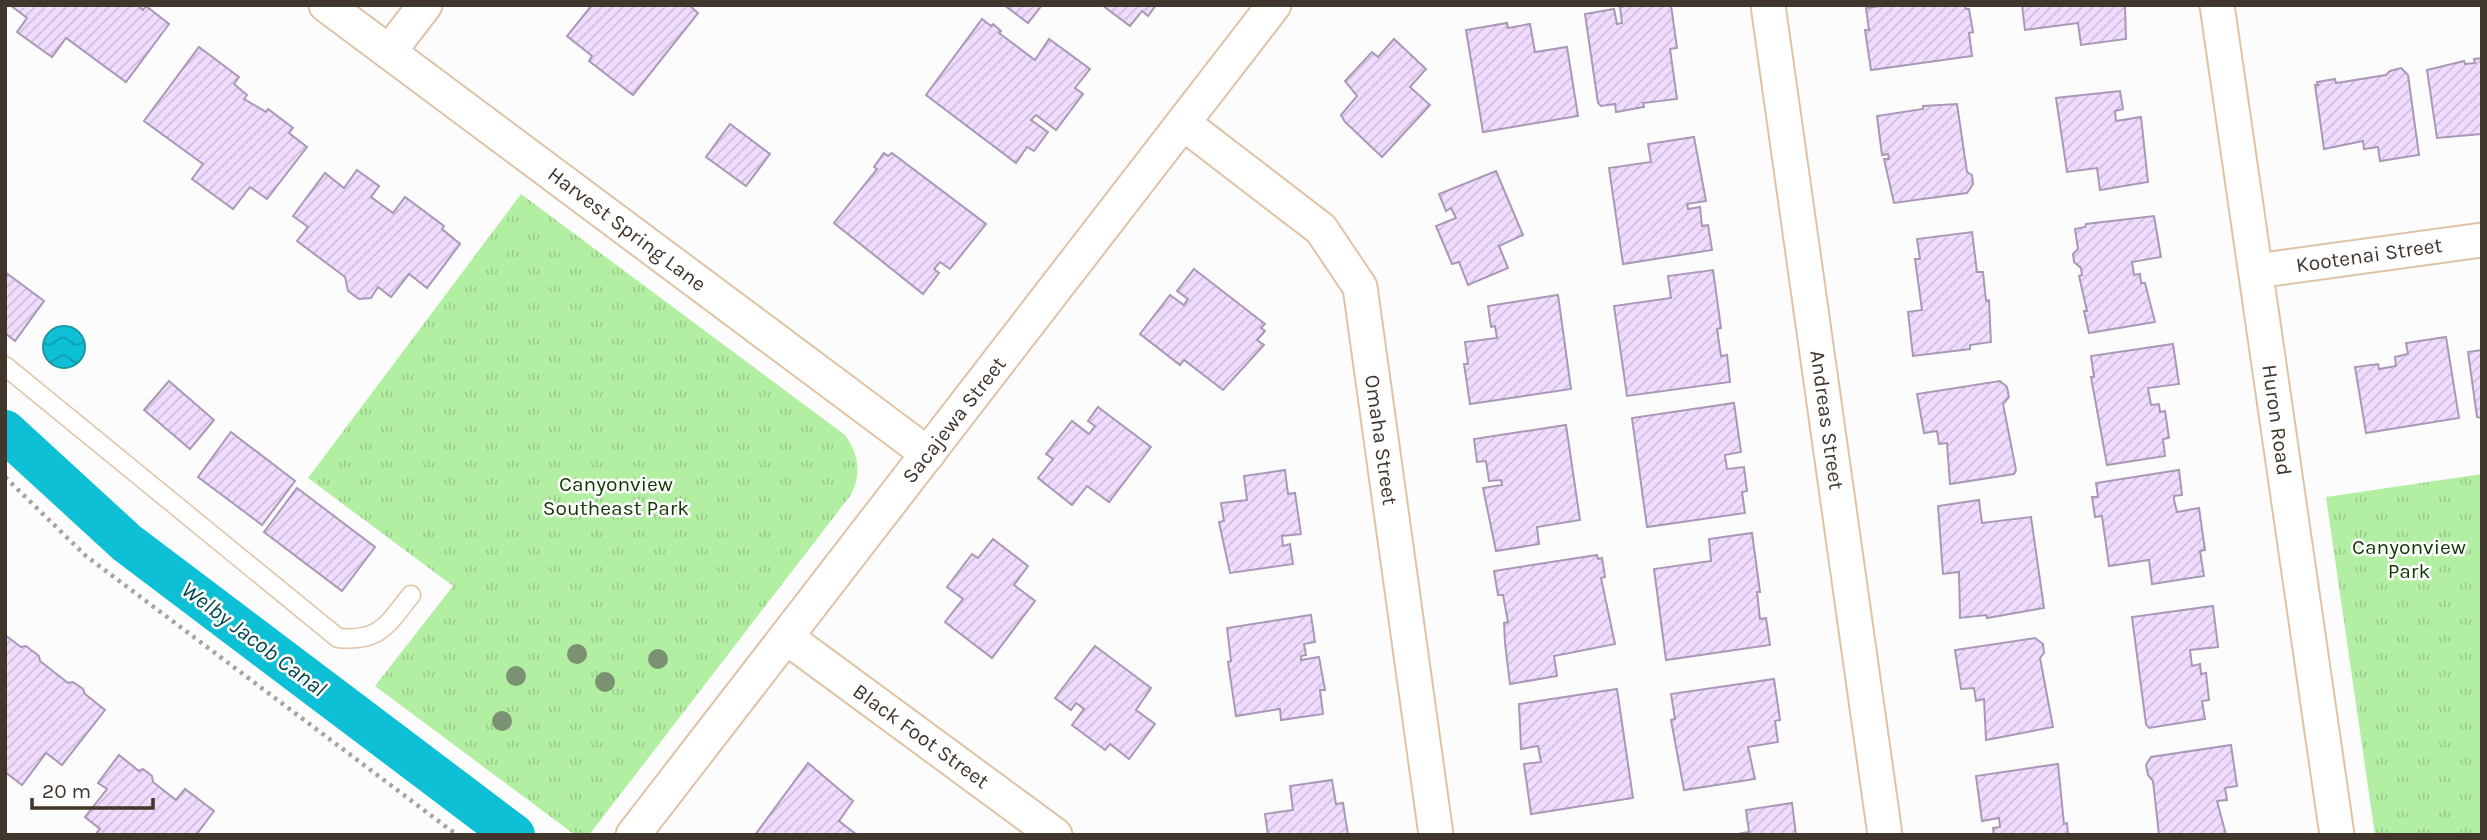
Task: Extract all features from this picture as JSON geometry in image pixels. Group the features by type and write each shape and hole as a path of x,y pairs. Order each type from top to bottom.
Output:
{"street":[{"name":"Harvest Spring Lane","path":"326,5 928,454"},
{"path":"389,52 425,5"},
{"name":"Sacajewa Street","path":"633,835 1274,5"},
{"name":"Andreas Street","path":"1768,5 1885,835"},
{"name":"Huron Road","path":"2217,5 2337,835"},
{"name":"Omaha Street","path":"1183,123 1321,229 1360,287 1436,835"},
{"name":"Kootenai Street","path":"2256,271 2482,240"},
{"name":"Black Foot Street","path":"786,637 1055,835"}],"lane":[{"path":"5,366 338,638 360,640 381,632 411,595"}],"path":[{"path":"5,477 86,556 457,835"}],"green space":[{"name":"Canyonview Southeast Park","path":"521,194 845,435 857,465 856,480 850,496 589,835 575,835 375,686 453,586 308,478"},
{"name":"Canyonview Park","path":"2482,474 2482,835 2375,835 2326,497"}],"water":[{"path":"64,326 79,332 85,347 79,362 64,368 49,362 43,347 49,332"}],"building":[{"path":"10,5 137,5 143,10 146,6 169,24 126,82 66,38 52,57 17,32 27,18"},
{"path":"592,5 689,5 698,13 633,95 589,61 592,56 567,36"},
{"path":"1004,5 1042,5 1028,23"},
{"path":"1102,5 1156,5 1148,16 1142,11 1130,26"},
{"path":"1671,5 1677,48 1670,49 1677,99 1643,103 1644,107 1616,112 1615,104 1601,106 1598,103 1585,14 1614,9 1617,24 1622,23 1620,7"},
{"path":"1887,5 1965,5 1966,9 1969,9 1973,32 1969,33 1972,56 1871,70 1865,30 1869,30 1866,8"},
{"path":"2022,5 2125,5 2126,39 2081,45 2078,23 2025,30"},
{"path":"982,19 991,26 993,24 1001,31 999,33 1035,60 1049,39 1090,69 1075,88 1083,94 1056,130 1036,115 1031,120 1048,132 1034,151 1027,147 1016,163 926,95"},
{"path":"1507,23 1508,28 1530,24 1535,52 1567,47 1578,116 1483,132 1466,30"},
{"path":"1394,39 1426,69 1410,87 1430,105 1382,157 1341,115 1357,96 1345,81 1372,52 1378,57"},
{"path":"199,47 239,77 234,84 247,95 244,99 266,112 268,109 293,128 289,133 307,147 267,199 250,187 233,209 192,179 203,164 144,121"},
{"path":"2482,58 2481,134 2437,138 2427,70 2464,61 2465,64 2475,63 2474,59"},
{"path":"2401,68 2408,75 2419,155 2380,161 2378,147 2364,149 2363,141 2324,149 2315,85 2318,85 2317,82 2335,79 2336,83 2386,75"},
{"path":"2120,91 2123,109 2115,111 2116,121 2141,117 2148,182 2100,190 2097,168 2067,172 2056,98"},
{"path":"1957,104 1967,172 1972,175 1973,184 1967,193 1894,203 1884,159 1889,159 1888,154 1882,155 1877,116 1923,109 1923,106"},
{"path":"730,124 770,154 746,186 706,157"},
{"path":"1694,137 1706,201 1687,204 1688,209 1700,207 1702,226 1708,225 1712,250 1623,264 1609,168 1651,162 1648,144"},
{"path":"884,153 888,156 892,153 986,224 950,269 940,262 934,269 939,273 923,294 834,223 877,169 874,167"},
{"path":"357,170 379,186 371,197 393,213 405,197 444,226 442,229 460,244 427,288 409,274 391,297 378,287 371,298 359,299 348,291 345,277 297,241 308,227 293,216 325,173 344,188"},
{"path":"1496,171 1523,235 1499,246 1508,268 1468,285 1459,262 1452,264 1436,226 1456,218 1451,208 1446,211 1439,194"},
{"path":"2154,216 2161,257 2132,262 2134,275 2140,274 2141,283 2145,283 2155,322 2089,333 2079,276 2082,275 2081,268 2074,262 2073,254 2078,249 2075,229 2085,227 2086,224"},
{"path":"1972,232 1977,272 1983,272 1986,301 1989,300 1991,342 1970,345 1970,349 1913,356 1908,312 1922,310 1915,259 1920,259 1917,239"},
{"path":"1194,269 1265,324 1261,328 1265,331 1257,340 1264,345 1223,390 1184,360 1180,365 1140,334 1170,295 1184,305 1188,299 1177,291"},
{"path":"1713,270 1721,328 1717,329 1721,356 1727,355 1730,382 1627,396 1614,306 1671,298 1668,276"},
{"path":"5,272 44,301 15,341 5,333"},
{"path":"1558,295 1571,389 1470,404 1464,364 1468,364 1465,342 1497,338 1495,326 1491,327 1488,306"},
{"path":"2446,337 2459,418 2366,433 2355,367 2378,364 2379,369 2396,366 2395,357 2408,354 2406,343"},
{"path":"2173,344 2179,384 2148,388 2151,405 2159,404 2160,412 2165,411 2169,438 2163,439 2165,456 2107,465 2091,377 2094,377 2091,356"},
{"path":"2482,350 2482,418 2477,417 2468,352"},
{"path":"169,381 214,420 190,449 144,410"},
{"path":"2000,381 2007,387 2009,397 2003,404 2016,470 2014,474 1950,484 1947,443 1939,444 1937,431 1924,433 1917,394"},
{"path":"1734,403 1741,452 1725,455 1727,469 1744,467 1747,491 1742,492 1745,513 1647,527 1632,418"},
{"path":"1098,407 1151,447 1109,502 1087,486 1072,505 1038,478 1053,459 1046,454 1072,421 1089,434 1095,426 1088,421"},
{"path":"1566,425 1580,520 1537,527 1539,544 1496,551 1483,488 1502,485 1501,480 1489,481 1486,461 1477,462 1474,439"},
{"path":"231,432 295,481 262,525 198,477"},
{"path":"1285,470 1288,494 1295,493 1301,534 1282,536 1283,546 1290,544 1293,564 1230,573 1219,522 1224,521 1221,503 1247,500 1244,476"},
{"path":"2179,470 2182,495 2174,496 2174,500 2177,512 2199,508 2205,550 2200,551 2204,576 2152,584 2149,560 2109,566 2102,516 2095,517 2092,497 2098,497 2096,483"},
{"path":"297,488 375,547 342,591 264,532"},
{"path":"1979,500 1982,523 2031,517 2044,608 1987,618 1986,615 1960,618 1959,572 1943,574 1938,506"},
{"path":"1752,533 1760,592 1757,592 1760,619 1766,618 1770,645 1666,660 1654,569 1711,561 1709,539"},
{"path":"993,539 1028,566 1014,585 1035,601 992,658 945,622 963,599 947,587 972,554 978,558"},
{"path":"1597,555 1598,559 1602,558 1605,577 1601,578 1615,644 1554,656 1557,676 1510,684 1504,623 1508,622 1503,595 1498,595 1494,571"},
{"path":"2213,606 2218,647 2190,650 2192,666 2200,664 2201,674 2206,673 2209,700 2202,701 2205,719 2149,728 2146,724 2132,617"},
{"path":"1311,615 1315,642 1304,644 1306,655 1301,656 1301,660 1319,657 1325,690 1320,690 1323,714 1281,720 1280,709 1236,716 1228,662 1231,661 1227,628"},
{"path":"5,635 21,647 26,646 39,656 40,661 68,683 73,682 83,689 85,694 105,710 62,765 46,753 22,785 5,772"},
{"path":"2035,638 2043,644 2044,653 2040,658 2053,727 1986,740 1984,699 1976,701 1974,688 1961,689 1955,650"},
{"path":"1095,646 1151,688 1136,710 1155,724 1129,759 1110,744 1105,750 1072,725 1084,709 1076,703 1071,710 1055,698"},
{"path":"1774,679 1780,720 1775,721 1778,742 1748,747 1755,779 1684,790 1671,720 1675,719 1671,694"},
{"path":"1617,689 1633,798 1531,814 1524,764 1541,762 1538,746 1521,749 1519,704"},
{"path":"2231,745 2237,786 2225,788 2227,800 2217,801 2226,835 2159,835 2153,781 2148,775 2146,765 2151,757"},
{"path":"119,755 139,771 143,769 152,776 153,782 176,800 185,789 214,811 196,835 95,835 100,829 85,817 107,789 98,783"},
{"path":"808,763 853,801 839,821 857,835 755,835"},
{"path":"2058,764 2064,824 2067,823 2068,835 1994,835 1993,828 2000,827 1999,818 1982,821 1976,776"},
{"path":"1332,780 1336,804 1343,803 1348,835 1268,835 1265,814 1293,810 1290,786"},
{"path":"1792,803 1796,835 1732,835 1749,832 1746,810"}],"waterway":[{"name":"Welby Jacob Canal","path":"5,431 127,543 514,835"}]}
